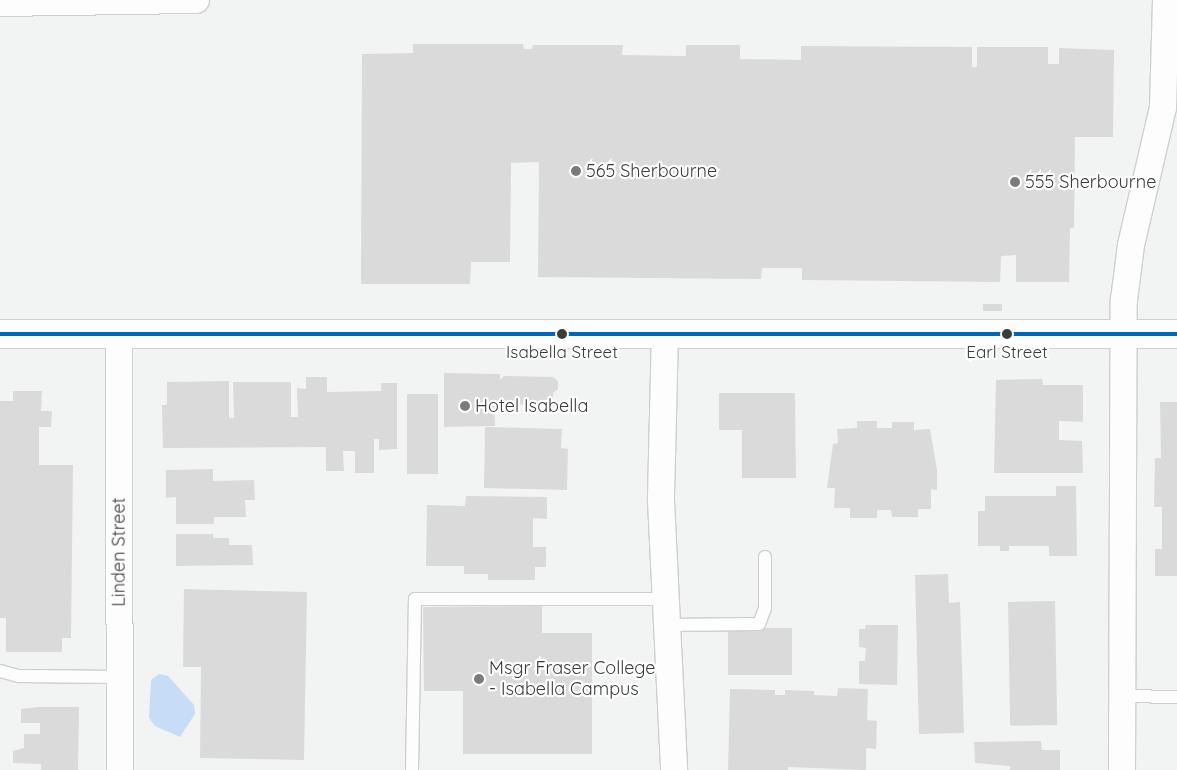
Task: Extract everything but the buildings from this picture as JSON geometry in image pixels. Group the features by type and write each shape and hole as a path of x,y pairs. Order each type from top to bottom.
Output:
{"street":[{"path":"0,3 196,0"},
{"path":"1122,770 1124,300 1131,245 1163,108 1166,0"},
{"path":"665,333 661,501 674,770"},
{"path":"0,334 1177,334"},
{"name":"Linden Street","path":"119,334 118,677 120,770"}],"lane":[{"path":"666,625 759,624 765,608 765,556"},
{"path":"412,770 415,599 665,599"},
{"path":"0,671 19,676 118,677"},
{"path":"1122,696 1177,697"}],"shaded area":[{"path":"159,674 168,676 194,705 195,714 180,737 155,726 149,718 151,680"}],"transit line":[{"path":"0,334 1177,334"}],"place":[{"name":"565 Sherbourne","path":"576,171"},
{"name":"555 Sherbourne","path":"1015,182"},
{"name":"Isabella Street","path":"562,334"},
{"name":"Earl Street","path":"1007,334"},
{"name":"Hotel Isabella","path":"465,406"},
{"name":"Msgr Fraser College - Isabella Campus","path":"479,679"}]}
